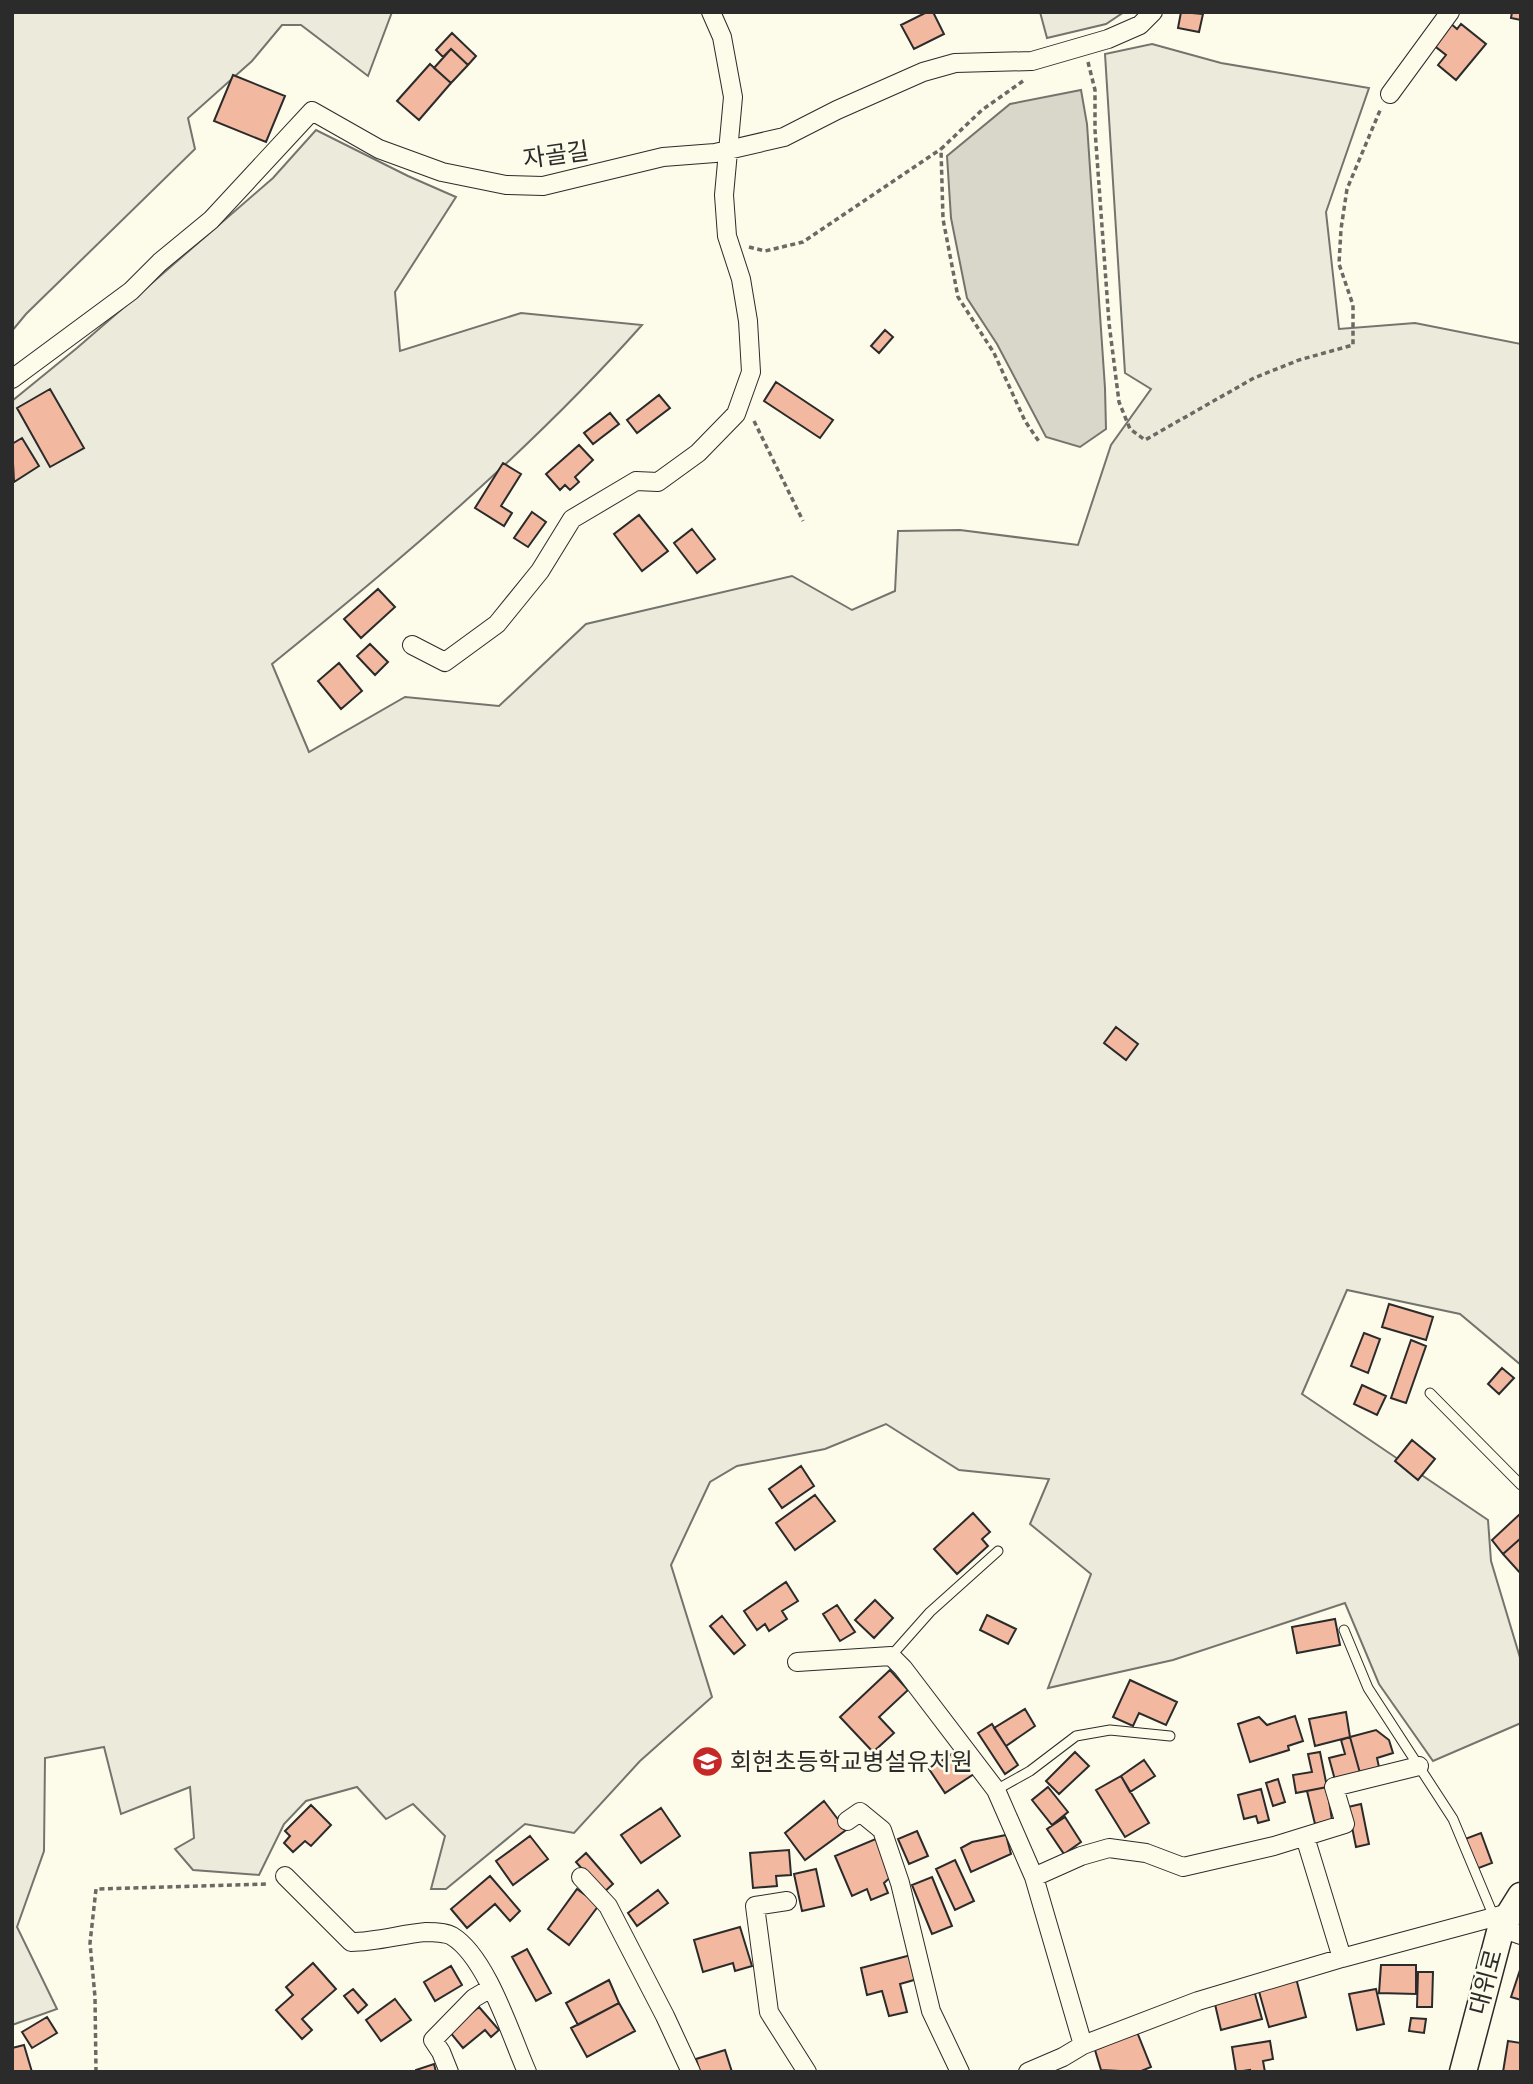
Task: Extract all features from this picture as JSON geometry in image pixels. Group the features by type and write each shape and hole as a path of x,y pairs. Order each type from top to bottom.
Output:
{"main road":[{"name":"대위로","path":"1463,2072 1509,1918"}],"street":[{"path":"412,645 446,662 497,624 540,571 572,519 636,481 658,482 698,453 736,414 751,372 748,321 741,279 729,242 724,195 733,97 722,37 711,12"},
{"name":"자골길","path":"12,379 131,291 160,262 211,220 312,111 379,149 442,172 506,185 543,186 663,157 715,153 785,137 923,72 955,63 1032,61 1108,39 1140,25 1153,12"},
{"path":"1390,94 1450,12"},
{"path":"797,1662 891,1656 996,1790 1034,1877 1083,2045"},
{"path":"1034,1877 1081,1856 1109,1848 1146,1853 1183,1867 1306,1837 1345,1824 1334,1787 1419,1766"},
{"path":"847,1821 860,1812 882,1830 900,1883 931,2011 960,2072"},
{"path":"1306,1837 1342,1958"},
{"path":"581,1877 608,1906 691,2072"},
{"path":"279,1880 351,1942 373,1942 427,1932 451,1935 471,1953 506,2015 527,2072"},
{"path":"787,1901 755,1906 769,2012 807,2072"},
{"path":"1028,2072 1066,2065 1083,2045 1198,2001 1342,1958 1509,1918"},
{"path":"449,2072 433,2040 474,1998 491,1988"}],"lane":[{"path":"1430,1393 1521,1485"},
{"path":"891,1656 930,1612 998,1551"},
{"path":"1344,1630 1368,1688 1453,1819 1509,1918"},
{"path":"996,1790 1030,1771 1076,1736 1110,1730 1170,1736"}],"path":[{"path":"1084,46 1095,90 1095,130 1109,323 1119,402 1130,429 1144,440 1254,378 1299,360 1353,345 1353,305 1339,264 1347,189 1377,113 1390,94"},
{"path":"729,242 765,251 803,242 941,149 982,110 1023,81"},
{"path":"941,149 943,219 958,298 994,353 1025,421 1040,443"},
{"path":"742,397 803,521"},
{"path":"96,2072 95,1997 90,1943 96,1889 279,1880"}],"shaded area":[{"path":"12,12 392,12 368,76 301,25 282,25 252,61 188,118 195,149 26,314 12,331"},
{"path":"1040,12 1124,12 1106,24 1047,38"},
{"path":"1152,44 1221,63 1369,88 1326,212 1339,329 1415,323 1521,344 1521,1365 1460,1314 1347,1290 1302,1394 1488,1520 1491,1561 1521,1661 1521,1723 1433,1761 1379,1684 1345,1603 1173,1660 1048,1688 1091,1574 1030,1524 1049,1479 959,1470 886,1424 825,1449 737,1466 710,1482 671,1565 712,1697 640,1761 574,1833 525,1824 446,1889 431,1889 445,1836 413,1804 386,1819 357,1787 306,1801 284,1824 259,1875 193,1870 175,1849 194,1838 190,1787 121,1814 104,1747 45,1758 44,1851 17,1927 57,2009 12,2025 12,401 273,178 316,130 456,197 395,292 400,351 521,313 642,325 556,416 510,460 417,544 272,664 309,752 405,697 499,706 586,624 792,576 852,610 895,591 898,531 960,530 1078,545 1111,445 1151,389 1125,373 1105,54"},
{"path":"1081,90 1087,124 1106,429 1080,447 1046,437 997,344 967,298 951,218 947,156 1010,104"}],"building":[{"path":"927,12 933,12 944,34 914,49 901,25"},
{"path":"1181,12 1203,14 1199,32 1178,28"},
{"path":"1512,12 1521,12 1521,20 1511,18"},
{"path":"1449,22 1457,29 1461,24 1486,44 1456,80 1438,65 1446,55 1432,44"},
{"path":"452,33 476,56 468,65 451,49 443,57 436,50"},
{"path":"451,49 468,65 451,83 434,68"},
{"path":"430,64 451,83 419,120 397,101"},
{"path":"233,75 285,96 266,142 214,121"},
{"path":"885,330 893,337 879,353 871,346"},
{"path":"776,382 833,420 820,438 764,401"},
{"path":"50,389 84,448 50,467 17,408"},
{"path":"659,395 670,408 637,433 627,420"},
{"path":"610,413 619,424 593,444 584,433"},
{"path":"22,438 39,466 14,482 12,444"},
{"path":"579,445 593,460 575,477 579,482 570,490 565,485 560,490 546,474"},
{"path":"503,463 521,474 501,506 512,513 504,526 475,508"},
{"path":"532,512 546,522 528,547 514,538"},
{"path":"639,515 668,551 642,571 614,534"},
{"path":"692,529 715,559 697,573 674,543"},
{"path":"378,589 395,607 361,638 344,619"},
{"path":"370,644 388,662 375,675 357,656"},
{"path":"339,663 362,691 341,709 318,681"},
{"path":"1116,1027 1138,1044 1126,1060 1104,1043"},
{"path":"1389,1304 1433,1317 1426,1340 1382,1327"},
{"path":"1364,1333 1380,1339 1368,1373 1351,1366"},
{"path":"1411,1340 1426,1346 1406,1403 1391,1398"},
{"path":"1502,1368 1514,1378 1499,1394 1488,1384"},
{"path":"1362,1385 1386,1396 1377,1415 1354,1404"},
{"path":"1412,1440 1435,1459 1418,1480 1395,1461"},
{"path":"801,1466 814,1486 782,1508 769,1489"},
{"path":"815,1495 835,1521 795,1550 776,1523"},
{"path":"973,1513 990,1532 982,1539 988,1546 957,1574 934,1549"},
{"path":"1521,1513 1521,1538 1503,1554 1492,1540"},
{"path":"1521,1538 1521,1574 1503,1554"},
{"path":"786,1582 798,1601 782,1611 787,1619 769,1631 765,1624 757,1630 744,1611"},
{"path":"875,1600 893,1618 874,1638 855,1620"},
{"path":"837,1605 855,1632 840,1641 823,1614"},
{"path":"987,1615 1016,1629 1008,1644 980,1630"},
{"path":"722,1616 745,1645 734,1654 710,1626"},
{"path":"1335,1619 1340,1645 1297,1653 1292,1627"},
{"path":"890,1670 908,1690 879,1717 894,1733 873,1752 840,1717"},
{"path":"1130,1680 1177,1702 1166,1725 1139,1713 1133,1726 1113,1717"},
{"path":"1025,1709 1035,1726 1006,1746 994,1728"},
{"path":"1346,1712 1350,1737 1315,1746 1309,1719"},
{"path":"1295,1716 1303,1741 1288,1746 1289,1750 1250,1762 1238,1724 1259,1717 1267,1725"},
{"path":"992,1724 1018,1765 1005,1774 978,1733"},
{"path":"1376,1730 1389,1740 1393,1753 1377,1758 1379,1767 1360,1773 1350,1737"},
{"path":"1350,1737 1360,1773 1335,1780 1329,1758 1345,1754 1341,1740"},
{"path":"961,1748 977,1772 945,1793 929,1769"},
{"path":"1075,1752 1089,1766 1059,1794 1046,1781"},
{"path":"1320,1752 1327,1787 1296,1793 1293,1775 1312,1772 1308,1754"},
{"path":"1144,1760 1155,1776 1130,1792 1121,1776"},
{"path":"1121,1776 1149,1823 1125,1837 1096,1790"},
{"path":"1278,1779 1285,1802 1273,1806 1266,1783"},
{"path":"1048,1787 1068,1812 1052,1825 1032,1800"},
{"path":"1327,1787 1332,1820 1315,1824 1307,1791"},
{"path":"1261,1789 1269,1820 1258,1823 1256,1816 1244,1819 1238,1795"},
{"path":"824,1801 846,1830 805,1860 785,1833"},
{"path":"1361,1804 1369,1844 1356,1847 1348,1807"},
{"path":"311,1805 331,1825 311,1846 305,1841 293,1852 284,1843 290,1836 285,1831"},
{"path":"661,1808 680,1836 641,1863 621,1835"},
{"path":"1065,1817 1081,1842 1064,1854 1047,1829"},
{"path":"917,1831 928,1856 909,1864 898,1839"},
{"path":"1481,1833 1492,1863 1476,1869 1465,1839"},
{"path":"1006,1835 1011,1854 971,1872 961,1848 972,1842"},
{"path":"530,1836 548,1859 513,1885 496,1861"},
{"path":"878,1838 893,1875 884,1883 888,1893 871,1900 867,1889 852,1896 835,1856"},
{"path":"789,1850 791,1875 776,1876 777,1886 753,1888 750,1853"},
{"path":"586,1853 613,1884 603,1893 576,1862"},
{"path":"955,1860 974,1901 955,1910 936,1869"},
{"path":"816,1869 824,1906 802,1911 794,1874"},
{"path":"490,1876 520,1911 510,1921 495,1904 467,1928 451,1909"},
{"path":"932,1877 952,1926 932,1934 912,1885"},
{"path":"577,1889 599,1905 569,1945 548,1929"},
{"path":"658,1890 668,1903 637,1926 628,1913"},
{"path":"740,1927 752,1966 735,1971 733,1963 703,1972 694,1940"},
{"path":"527,1949 551,1993 536,2001 512,1957"},
{"path":"915,1954 921,1978 900,1984 907,2012 889,2016 882,1991 867,1995 861,1968"},
{"path":"313,1963 336,1989 302,2019 312,2030 302,2039 276,2010 293,1995 286,1987"},
{"path":"1381,1965 1416,1965 1416,1994 1379,1993"},
{"path":"451,1966 462,1985 435,2001 424,1982"},
{"path":"1521,1967 1521,2000 1511,1997"},
{"path":"1418,1972 1433,1972 1432,2007 1417,2007"},
{"path":"1296,1978 1306,2017 1269,2027 1258,1988"},
{"path":"609,1980 619,2003 578,2025 566,2003"},
{"path":"353,1989 367,2005 358,2013 344,1996"},
{"path":"1376,1989 1384,2024 1357,2030 1349,1994"},
{"path":"1254,1990 1262,2019 1221,2030 1214,2000"},
{"path":"395,1999 411,2020 381,2041 366,2020"},
{"path":"619,2003 635,2031 587,2057 571,2028"},
{"path":"479,2007 499,2030 491,2037 485,2030 463,2048 449,2031"},
{"path":"47,2017 57,2033 32,2048 22,2032"},
{"path":"1411,2018 1426,2019 1424,2033 1409,2031"},
{"path":"1137,2032 1151,2067 1139,2072 1101,2070 1095,2050"},
{"path":"1270,2041 1273,2059 1263,2061 1265,2072 1236,2072 1232,2047"},
{"path":"1508,2041 1521,2043 1521,2072 1503,2072"},
{"path":"24,2045 32,2072 12,2072 12,2048"},
{"path":"725,2050 732,2072 700,2072 696,2059"},
{"path":"434,2064 436,2072 416,2072 416,2070"}],"place":[{"name":"회현초등학교병설유치원","path":"707,1762"}]}
